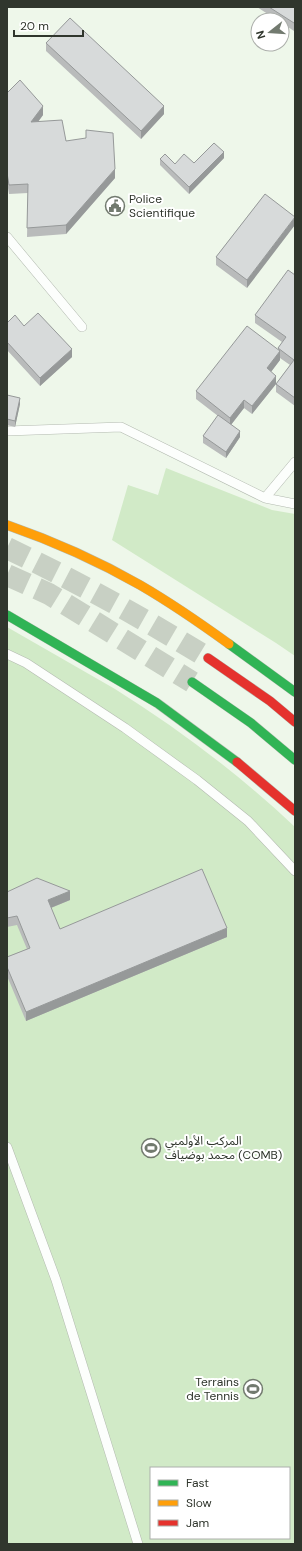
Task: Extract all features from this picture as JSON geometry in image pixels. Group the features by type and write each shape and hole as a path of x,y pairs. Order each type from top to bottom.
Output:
{"highway":[{"path":"7,525 65,548 140,586 235,647 295,692"},
{"path":"7,615 157,703 235,760 295,811"},
{"path":"208,658 270,701 295,722"},
{"path":"192,682 251,723 295,760"}],"lane":[{"path":"7,237 82,327"},
{"path":"7,431 121,427 265,498 295,504"},
{"path":"265,498 295,462"},
{"path":"7,654 26,663 125,728 198,780 248,821 295,871"},
{"path":"7,1147 56,1280 138,1544"}],"green space":[{"path":"166,468 272,510 295,514 295,656 112,540 128,485 158,495"},
{"name":"المركب الأولمبي محمد بوضياف (COMB)","path":"7,627 139,704 231,771 295,827 295,1544 7,1544"}],"building":[{"path":"269,7 295,7 294,23 290,20 290,12 277,12"},
{"path":"70,18 164,106 141,131 46,43"},
{"path":"20,80 43,106 31,122 62,120 66,141 86,138 86,130 113,133 115,169 66,225 27,228 28,184 9,185 7,173 7,93"},
{"path":"214,143 224,152 189,187 160,159 165,154 175,164 184,154 194,163"},
{"path":"265,194 295,217 247,280 216,257"},
{"path":"288,270 295,275 295,398 276,384 294,360 278,348 286,337 255,315"},
{"path":"38,313 72,349 40,378 7,342 7,323 15,315 24,326"},
{"path":"247,326 280,351 267,368 276,376 252,406 244,400 230,418 196,391"},
{"path":"7,395 20,398 15,421 7,419"},
{"path":"218,415 240,431 226,452 203,436"},
{"path":"202,869 227,928 26,1012 7,967 7,957 30,948 17,916 7,918 7,892 37,878 70,891 48,900 60,929"}],"tunnel":[{"path":"7,548 109,600 208,658"},
{"path":"7,575 49,594 192,682"}],"traffic: fast":[{"path":"7,615 157,703 237,762"},
{"path":"229,644 295,692"},
{"path":"192,682 251,723 295,760"}],"traffic: slow":[{"path":"7,525 75,552 124,576 174,606 229,644"}],"traffic: jam":[{"path":"208,658 270,701 295,722"},
{"path":"237,762 295,811"}],"place":[{"name":"Police Scientifique","path":"115,206"},
{"name":"المركب الأولمبي محمد بوضياف (COMB)","path":"151,1148"},
{"name":"Terrains de Tennis","path":"253,1389"}]}
